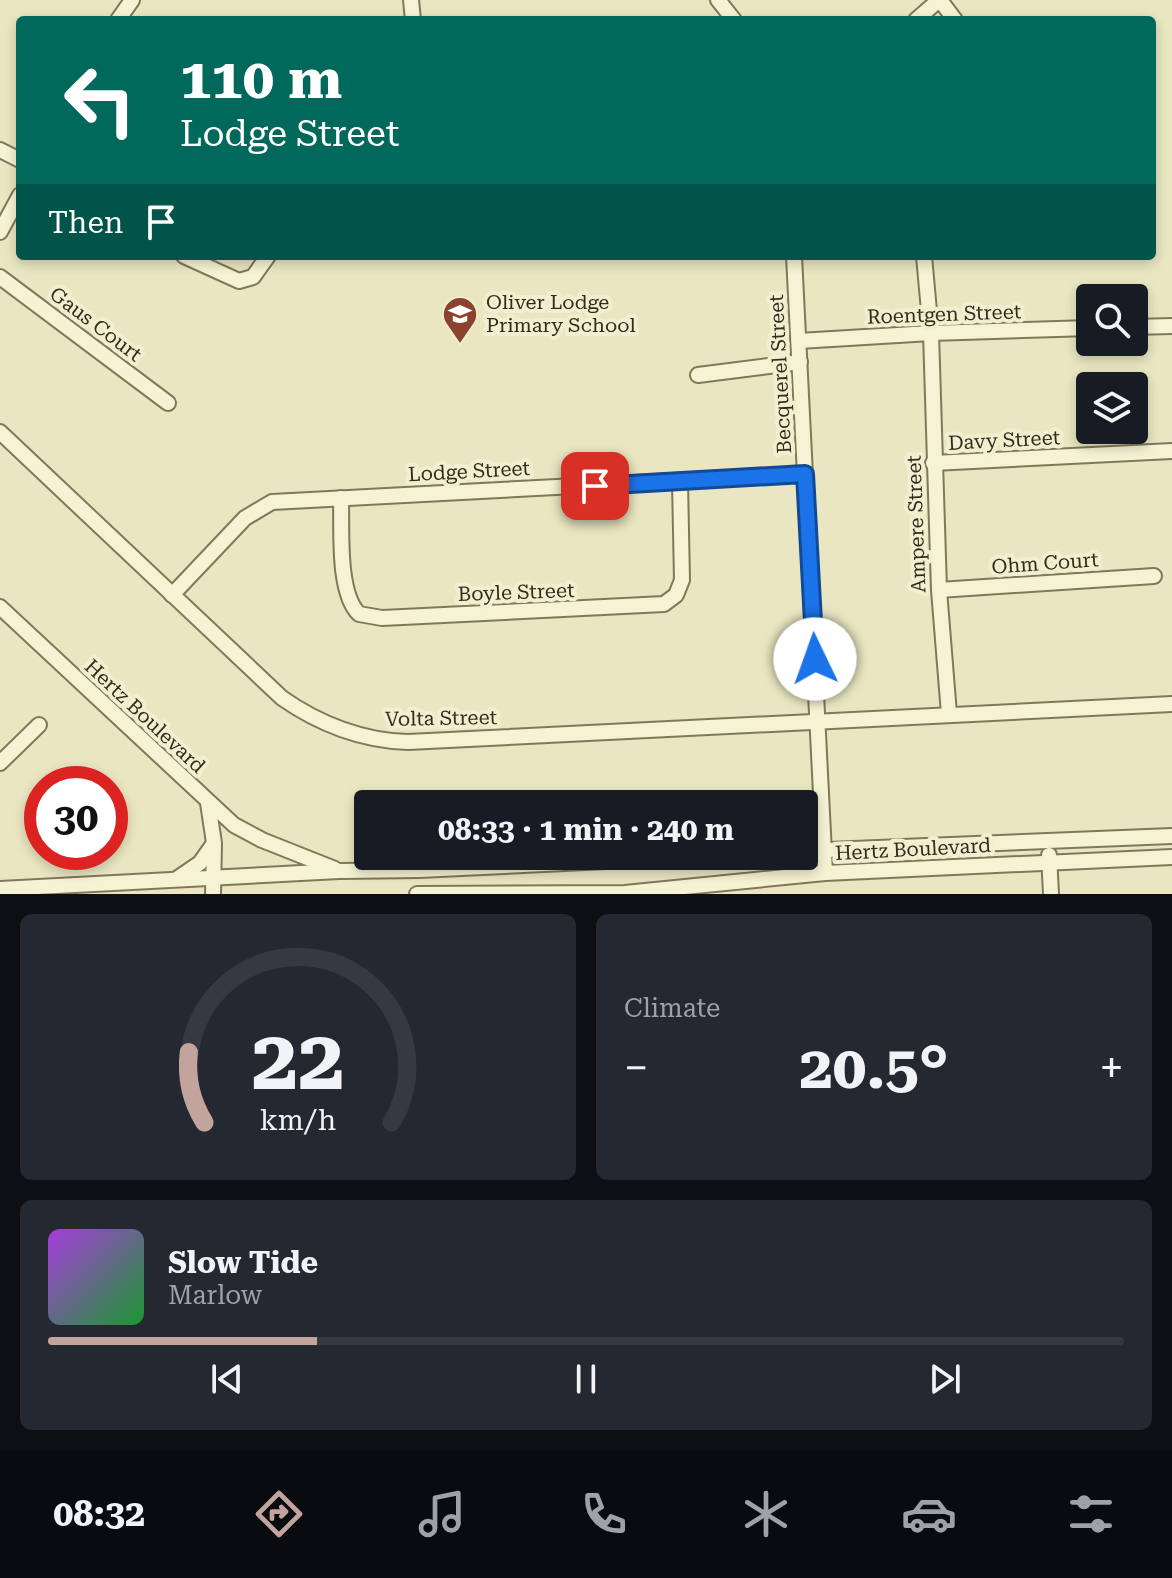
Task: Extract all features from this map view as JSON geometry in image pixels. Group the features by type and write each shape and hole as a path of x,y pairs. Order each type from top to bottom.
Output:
{"street":[{"path":"921,16 939,0 952,16"},
{"path":"0,232 16,202"},
{"path":"193,260 239,281 253,277 265,260"},
{"name":"Becquerel Street","path":"794,260 825,873"},
{"name":"Ampere Street","path":"924,260 931,333 939,590 949,714"},
{"name":"Gaus Court","path":"0,277 168,403"},
{"path":"1148,327 1172,326"},
{"name":"Roentgen Street","path":"799,341 1076,328"},
{"path":"698,375 800,362"},
{"name":"Volta Street","path":"0,432 282,698 304,713 379,740 408,742 949,714"},
{"name":"Davy Street","path":"933,463 1172,451"},
{"name":"Lodge Street","path":"172,595 245,518 272,502 805,474"},
{"name":"Boyle Street","path":"341,498 348,598 359,614 382,618 573,610 664,604 676,595 682,580 680,482"},
{"name":"Ohm Court","path":"939,590 1154,576"},
{"name":"Hertz Boulevard","path":"0,607 208,803 214,843 213,894"},
{"path":"949,714 1172,704"},
{"path":"0,763 39,725"},
{"path":"208,803 245,832 339,871"},
{"name":"Hertz Boulevard","path":"818,850 1172,836"},
{"path":"1047,841 1051,894"},
{"path":"175,880 200,863 214,843"},
{"name":"Hertz Boulevard","path":"420,894 625,893 825,873 1172,857"},
{"path":"0,889 39,891 175,880 419,870 420,894"}],"place":[{"name":"Oliver Lodge Primary School","path":"460,345"}],"route":[{"path":"595,486 805,474 815,659"}]}
